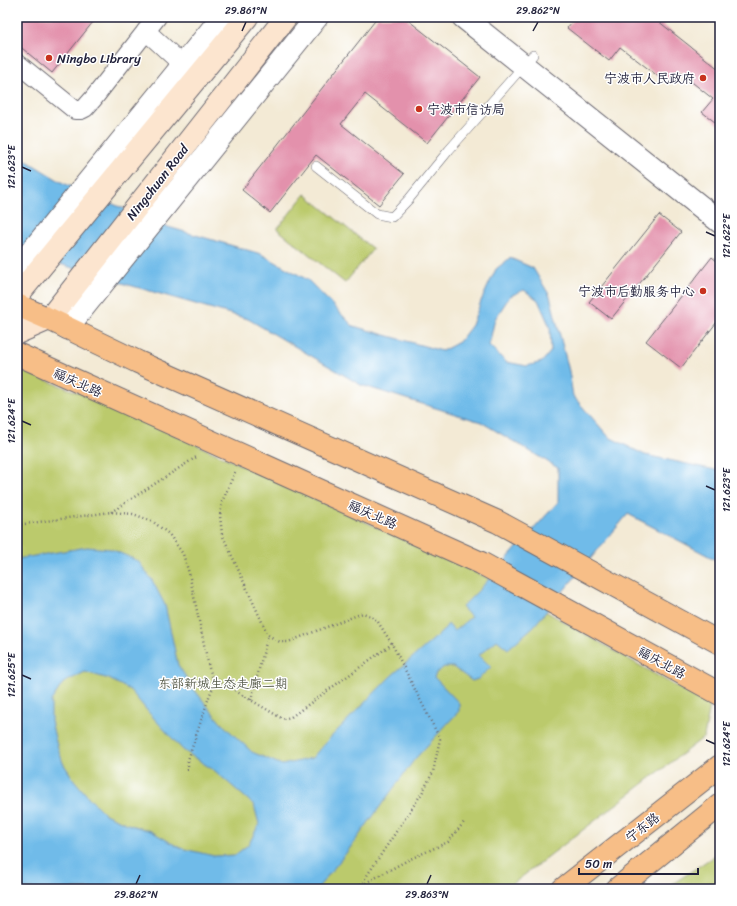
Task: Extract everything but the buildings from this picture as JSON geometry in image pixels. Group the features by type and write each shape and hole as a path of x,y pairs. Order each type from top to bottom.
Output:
{"main road":[{"path":"17,296 44,251 89,194 247,17"},
{"name":"Ningchuan Road","path":"17,333 58,323 98,272 133,212 286,17"},
{"path":"17,305 138,362 498,522 720,644"},
{"name":"福庆北路","path":"17,354 481,563 720,694"},
{"name":"宁东路","path":"563,889 720,766"},
{"path":"616,889 720,805"}],"street":[{"path":"17,63 75,110 81,110 85,108 93,99 157,17"},
{"path":"89,194 183,65 222,17"},
{"path":"98,272 154,220 317,17"},
{"path":"463,17 529,60 720,207"},
{"path":"487,17 529,60 720,222"},
{"path":"146,31 183,65"},
{"path":"17,269 44,251"}],"lane":[{"path":"316,166 377,214 392,216 409,199 454,145 529,60"}],"path":[{"path":"111,512 217,444"},
{"path":"242,455 222,502 220,516 222,534 268,635 280,642 288,642 363,613 371,616 378,622 392,644 440,739 433,772 422,793 358,889"},
{"path":"17,525 111,512 133,514 152,521 169,534 183,554 189,573 212,676 222,684 283,719 291,717 392,644"},
{"path":"251,700 268,635"},
{"path":"188,770 188,760 210,694 217,680"},
{"path":"360,886 408,860 448,842 465,821"}],"green space":[{"path":"305,194 373,249 345,283 277,229"},
{"name":"东部新城生态走廊二期","path":"17,369 103,402 488,578 710,706 704,737 506,889 17,889"},
{"path":"720,852 720,889 665,889"}],"water":[{"path":"17,155 63,183 168,227 261,254 308,280 353,326 442,351 459,342 472,325 496,269 510,258 533,268 550,296 569,371 573,396 609,437 645,455 720,471 720,562 628,514 534,626 508,649 497,640 479,655 491,667 478,679 472,681 453,667 444,667 436,673 434,677 459,703 459,711 414,760 347,852 317,889 18,889 17,559 87,547 111,549 138,561 152,580 165,605 178,665 193,688 220,722 252,752 282,765 312,758 390,677 442,632 448,624 454,631 471,617 462,607 558,502 558,468 481,422 361,385 248,319 17,251","holes":["524,290 538,300 550,327 551,351 542,362 527,366 506,362 489,345 495,319 510,296","85,672 109,679 130,690 183,750 215,771 254,805 259,824 249,844 235,855 214,856 180,848 151,831 130,825 105,814 90,799 74,780 63,763 51,721 51,701 63,683"]}],"place":[{"name":"Ningbo Library","path":"49,58"},
{"name":"宁波市人民政府","path":"703,78"},
{"name":"宁波市信访局","path":"419,109"},
{"name":"宁波市后勤服务中心","path":"703,291"}]}
